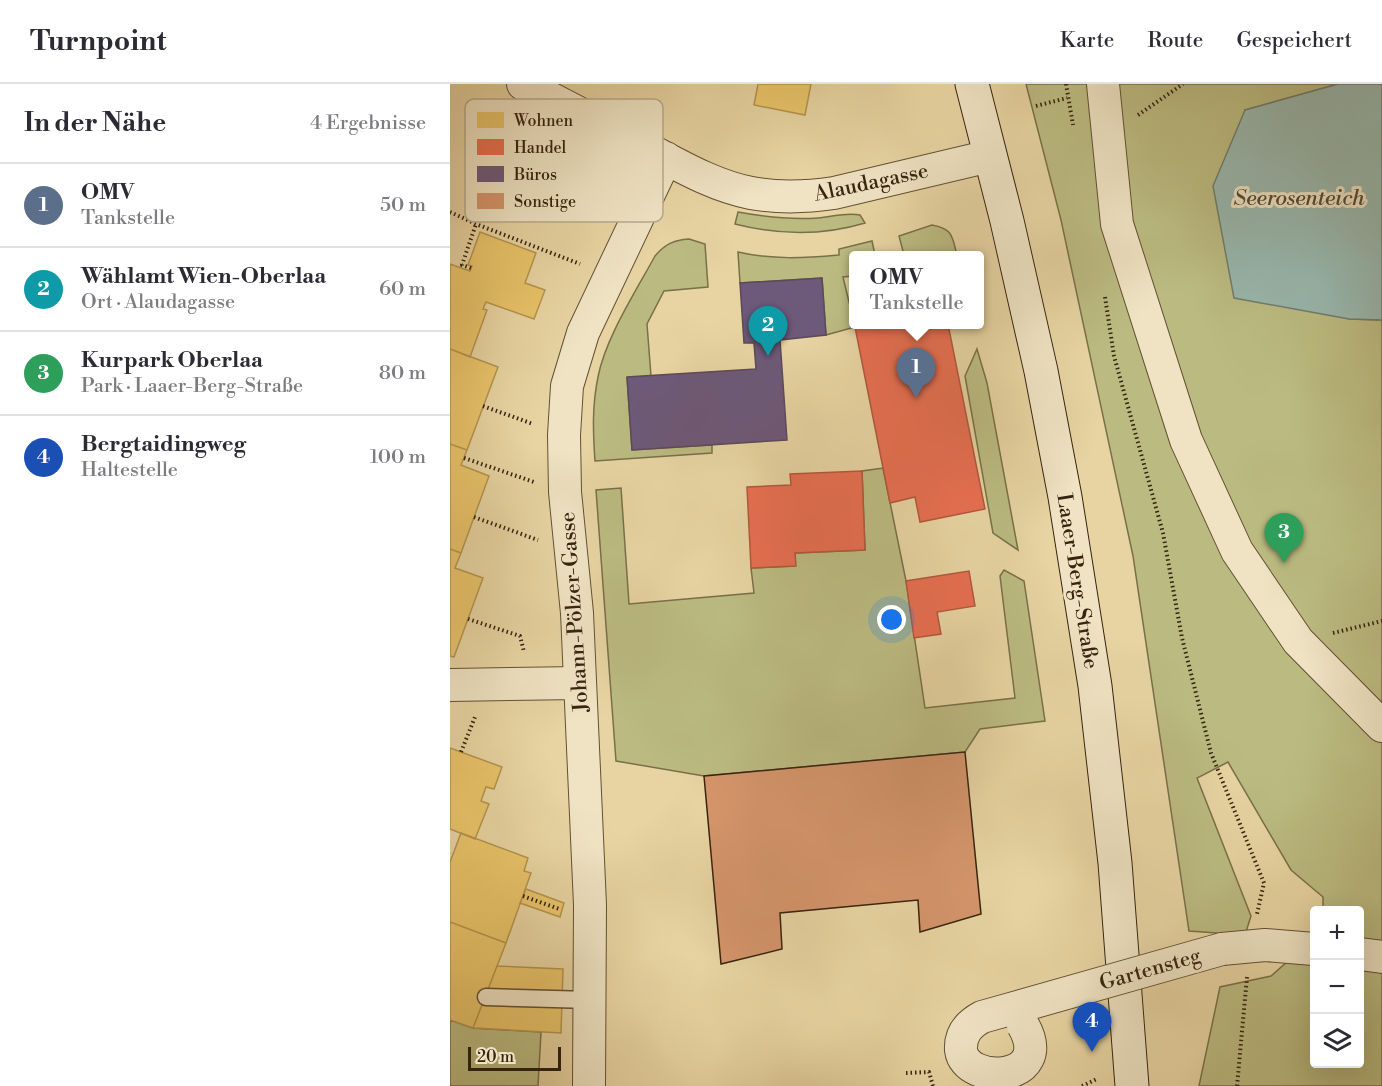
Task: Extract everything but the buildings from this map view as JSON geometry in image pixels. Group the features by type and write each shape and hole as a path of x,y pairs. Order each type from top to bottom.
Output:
{"main road":[{"name":"Laaer-Berg-Straße","path":"972,84 1007,221 1041,371 1065,497 1095,686 1115,863 1132,1086"}],"street":[{"name":"Alaudagasse","path":"523,84 552,99"},
{"path":"1102,84 1117,224 1186,440 1237,551 1298,641 1382,726"},
{"name":"Alaudagasse","path":"663,156 716,182 742,191 771,195 812,196 834,193 990,156"},
{"name":"Johann-Pölzer-Gasse","path":"663,164 666,158"},
{"name":"Johann-Pölzer-Gasse","path":"589,1086 590,905 577,613 565,483 564,435 567,386 583,333 636,222"},
{"path":"450,685 580,683"},
{"name":"Gartensteg","path":"970,1086 963,1059 963,1044 966,1029 978,1017 994,1014 1011,1017 1023,1025 1027,1033 1029,1062 1016,1079 997,1084 988,1084 971,1076 962,1059 961,1039 965,1030 972,1022 982,1017 1236,947 1265,945 1310,949"},
{"path":"1364,955 1382,957"}],"lane":[{"path":"486,997 590,1000"}],"path":[{"path":"1066,84 1074,131"},
{"path":"1107,135 1183,84"},
{"path":"1036,106 1067,98"},
{"path":"450,212 465,219"},
{"path":"472,222 586,266"},
{"path":"471,268 462,265 476,224"},
{"path":"1104,288 1114,356 1163,533 1182,638 1211,753 1264,882 1236,947 1243,1040 1237,1086"},
{"path":"483,406 540,427"},
{"path":"464,458 544,485"},
{"path":"474,517 538,540"},
{"path":"468,619 520,636 532,683"},
{"path":"1298,641 1382,621"},
{"path":"461,752 478,708"},
{"path":"522,897 562,910"},
{"path":"906,1073 929,1072 933,1086"},
{"path":"1082,1086 1097,1079"}],"green space":[{"path":"1026,84 1338,84 1245,110 1349,319 1382,320 1382,1086 1199,1086 1220,987 1271,976 1310,942 1310,1068 1364,1068 1364,906 1323,906 1323,897 1291,870 1228,762 1197,778 1251,916 1245,935 1189,931 1133,556 1061,220"},
{"path":"738,212 797,219 855,214 860,215 865,223 816,232 784,232 735,224"},
{"path":"932,225 948,231 956,251 903,251 899,236"},
{"path":"689,239 705,244 708,287 664,291 647,324 651,376 627,378 632,450 712,445 712,453 595,461 593,429 595,398 598,377 607,347 655,256 670,243"},
{"path":"872,241 874,251 849,251 849,276 843,277 849,302 849,329 826,335 822,278 740,283 738,252 776,257 801,257 839,255 839,249"},
{"path":"977,349 987,383 1018,550 993,533 965,376"},
{"path":"883,468 906,581 925,708 1015,698 1000,576 1004,570 1024,581 1045,721 980,729 965,752 704,776 616,761 596,490 621,488 629,604 754,593 751,568 795,566 795,553 865,550 862,471"},
{"path":"450,1020 473,1028 541,1032 538,1086 450,1086"}],"water":[{"name":"Seerosenteich","path":"1338,84 1382,84 1382,320 1349,319 1234,298 1213,186 1245,110"}],"place":[{"name":"Wählamt Wien-Oberlaa","path":"768,356"},
{"name":"OMV","path":"916,398"},
{"name":"Kurpark Oberlaa","path":"1284,563"},
{"name":"Bergtaidingweg","path":"1092,1052"}]}
